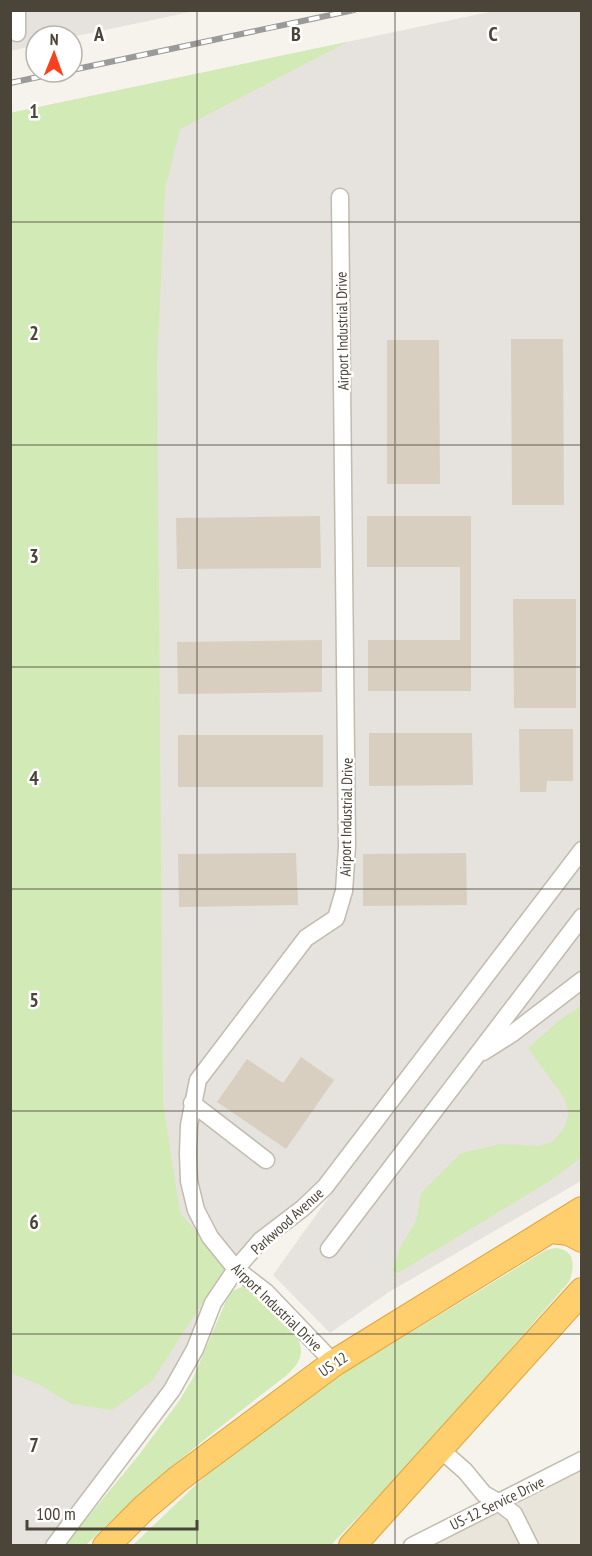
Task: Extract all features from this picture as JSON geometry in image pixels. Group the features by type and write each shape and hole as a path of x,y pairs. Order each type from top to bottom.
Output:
{"highway":[{"name":"US 12","path":"105,1545 178,1479 334,1363 582,1210"},
{"path":"551,1230 569,1232 582,1239"},
{"path":"352,1545 578,1293"}],"street":[{"path":"17,10 17,33"},
{"name":"Airport Industrial Drive","path":"334,1363 266,1292 236,1269 210,1237 196,1210 189,1180 188,1163 189,1125 198,1080 306,938 336,918 344,891 347,847 340,197"},
{"name":"Parkwood Avenue","path":"54,1545 172,1390 195,1349 213,1304 236,1269 261,1240 326,1187 582,850"},
{"path":"329,1249 582,917"},
{"path":"474,1058 513,1033 582,980"},
{"path":"192,1103 266,1160"},
{"path":"440,1449 465,1471 484,1494 514,1514 530,1545"},
{"name":"US-12 Service Drive","path":"412,1545 582,1461"}],"shaded area":[{"path":"10,11 195,11 84,34 84,24 24,24 24,48 11,51"},
{"path":"494,11 581,11 581,1181 389,1292 330,1333 273,1275 519,932 315,1187 267,1226 186,1352 176,1373 46,1546 10,1545 10,113"},
{"path":"260,916 260,929 186,931 186,917"},
{"path":"223,1109 267,1143 250,1165 206,1130"},
{"path":"412,1176 407,1226 375,1268 352,1249"},
{"path":"581,1468 581,1545 426,1546"}],"green space":[{"path":"347,42 180,129 165,189 157,365 163,1103 180,1213 226,1266 152,1381 112,1410 71,1404 40,1385 11,1373 10,113"},
{"path":"581,1006 581,1158 548,1182 398,1273 392,1271 400,1248 416,1221 421,1193 461,1153 501,1144 539,1146 552,1142 564,1128 569,1113 563,1096 528,1048 561,1019"},
{"path":"562,1249 570,1255 573,1265 569,1282 421,1452 331,1545 132,1546 230,1452 344,1373 546,1250"},
{"path":"244,1286 250,1288 289,1326 300,1343 300,1358 297,1364 287,1375 158,1478 86,1545 64,1546 138,1456 179,1401 193,1378 226,1301 232,1291"}],"building":[{"path":"511,339 563,339 564,505 512,505"},
{"path":"387,340 439,340 440,484 387,484"},
{"path":"320,516 321,568 177,569 176,518"},
{"path":"367,516 471,516 471,691 368,691 368,640 460,640 460,567 367,567"},
{"path":"513,599 576,599 576,708 514,708"},
{"path":"322,640 322,692 178,694 177,642"},
{"path":"519,729 573,729 573,781 547,781 546,792 520,792"},
{"path":"369,733 472,733 473,785 369,786"},
{"path":"178,735 323,735 323,787 178,787"},
{"path":"296,853 298,905 179,907 178,854"},
{"path":"466,853 467,905 363,906 363,854"},
{"path":"301,1057 334,1080 286,1149 217,1102 247,1059 283,1083"}],"railway":[{"path":"84,67 354,10"},
{"path":"10,83 24,80"}]}
